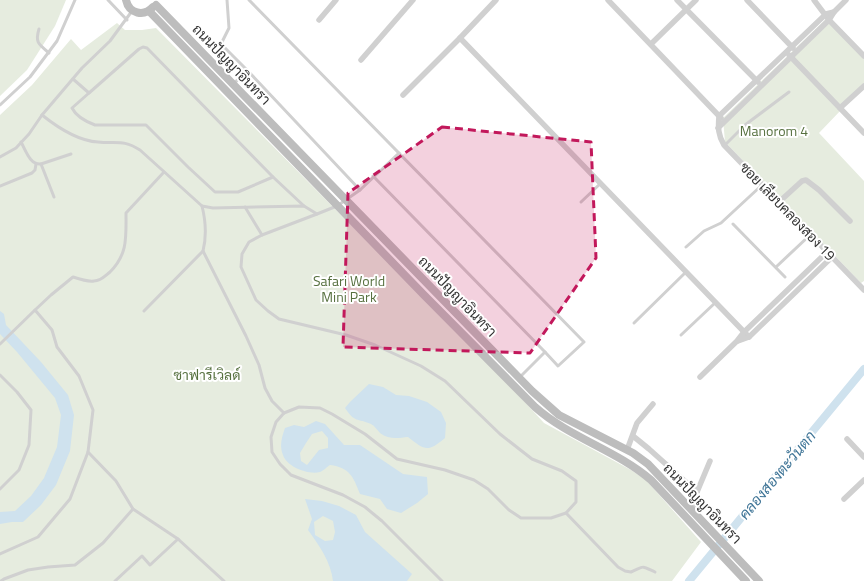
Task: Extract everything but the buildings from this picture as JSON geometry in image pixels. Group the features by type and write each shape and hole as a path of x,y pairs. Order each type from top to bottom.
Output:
{"street":[{"path":"126,0 127,4 133,10 142,13 149,11 156,2"},
{"path":"320,20 336,0"},
{"path":"361,60 413,0"},
{"path":"403,95 496,0"},
{"path":"608,0 724,121"},
{"path":"677,0 761,85"},
{"path":"651,44 696,0"},
{"path":"747,0 796,51"},
{"path":"814,0 827,17 864,56"},
{"path":"719,116 791,46 834,12 846,0"},
{"name":"ถนนปัญญาอินทรา","path":"156,2 233,84 519,378 558,415 627,450 648,464 759,581"},
{"name":"ถนนปัญญาอินทรา","path":"149,11 337,206 547,418 638,469 651,480 746,581"},
{"path":"718,129 724,121 791,57 827,17"},
{"path":"460,38 749,337"},
{"path":"786,51 864,133"},
{"path":"840,108 864,86"},
{"name":"ซอย เลียบคลองสอง 19","path":"719,116 718,129 720,139 724,146 864,290"},
{"path":"779,202 802,181 806,180 850,221"},
{"path":"700,377 737,341 744,332 827,252"},
{"path":"737,341 749,337 832,257"},
{"path":"627,450 637,423 653,404"},
{"path":"633,436 655,453 697,492"},
{"path":"847,439 864,457"},
{"path":"692,509 696,501 697,492 710,461"},
{"path":"844,500 864,480"},
{"path":"713,546 720,539"}],"lane":[{"path":"0,105 30,76 49,53 64,28 75,0"},
{"path":"108,0 127,20"},
{"path":"227,0 229,28 221,44 360,190"},
{"path":"249,0 584,342 558,366 373,176"},
{"path":"0,157 16,148 29,134 73,79 110,41 133,10"},
{"path":"39,29 37,41 40,46 49,53"},
{"path":"273,177 238,192 215,192 146,125 95,126 88,123 73,111 72,108 139,49 143,47 147,48 273,177 304,206 318,214"},
{"path":"226,91 248,72"},
{"path":"73,79 89,93"},
{"path":"724,146 746,125 789,92"},
{"path":"42,116 52,124 86,140 131,144 140,150 202,206 212,208 304,206"},
{"path":"21,142 33,162 36,164 41,164 71,154"},
{"path":"399,153 373,176 360,190 345,198 337,206 262,235 249,242 242,254 241,268 256,300 279,319 346,335 375,345 421,366 445,381 500,434 532,459 562,471 576,482 576,502 566,513 551,518 521,518 509,510 488,490 474,480 445,470 397,459 365,434 320,408 299,407 284,413 276,422 271,437 272,452 280,464 291,475 343,495 365,507 382,521 442,581"},
{"path":"0,186 32,173 35,170 36,164"},
{"path":"41,164 54,197"},
{"path":"0,344 51,295 73,277 93,282 102,280 124,253 126,240 126,213 164,172"},
{"path":"581,202 601,183"},
{"path":"686,247 704,231 721,223 762,185"},
{"path":"144,311 203,250 206,239 206,222 202,206"},
{"path":"245,207 262,235"},
{"path":"733,224 785,277"},
{"path":"776,267 810,235"},
{"path":"203,250 246,336 259,365 265,388 272,401 284,413"},
{"path":"634,323 686,272"},
{"path":"681,335 716,302"},
{"path":"0,553 38,537 70,499 88,452 93,410 79,376 57,347 52,330 35,310"},
{"path":"513,385 545,352"},
{"path":"0,375 17,392 31,410 29,445 19,470 0,489"},
{"path":"88,452 116,481 133,509 178,539 224,581"},
{"path":"1,581 28,570 48,567 75,566 103,543 133,509"},
{"path":"566,513 618,567 625,571 631,572 640,567 645,567 655,572"},
{"path":"115,581 142,556 150,565 178,539"}],"highlighted area":[{"path":"442,127 591,142 596,258 530,353 343,347 348,193"}],"green space":[{"path":"0,0 66,0 55,26 27,70 0,96"},
{"name":"Manorom 4","path":"827,18 864,59 864,86 819,133 864,181 864,281 861,283 725,142 723,118"},
{"name":"ซาฟารีเวิลด์","path":"117,23 125,30 156,28 513,389 544,423 631,470 646,480 701,542 672,581 0,581 0,115 32,85 71,39 81,50"}],"water":[{"path":"0,311 4,314 6,325 41,362 68,395 74,415 70,451 56,485 41,505 23,522 0,524 0,512 15,511 31,496 44,478 57,447 61,415 55,398 0,334"},
{"path":"369,384 383,387 396,395 409,396 427,402 441,412 446,423 445,438 434,446 426,448 418,445 408,437 387,437 380,433 371,424 351,416 345,408"},
{"path":"316,421 325,424 344,445 360,445 403,474 427,477 428,494 401,513 387,509 380,499 360,494 353,478 342,468 330,465 315,473 298,469 285,459 281,441 285,428 294,425 304,427","holes":["322,431 328,438 328,448 319,450 307,465 301,461 300,453 312,434"]},
{"path":"305,499 322,501 339,506 356,515 365,532 412,574 407,581 333,581 327,560 308,530 312,519","holes":["323,516 333,521 335,532 333,540 325,541 315,535 314,522"]}],"waterway":[{"name":"คลองสองตะวันตก","path":"689,581 864,369"}],"park label":[{"name":"Safari World Mini Park","path":"349,288"}]}
